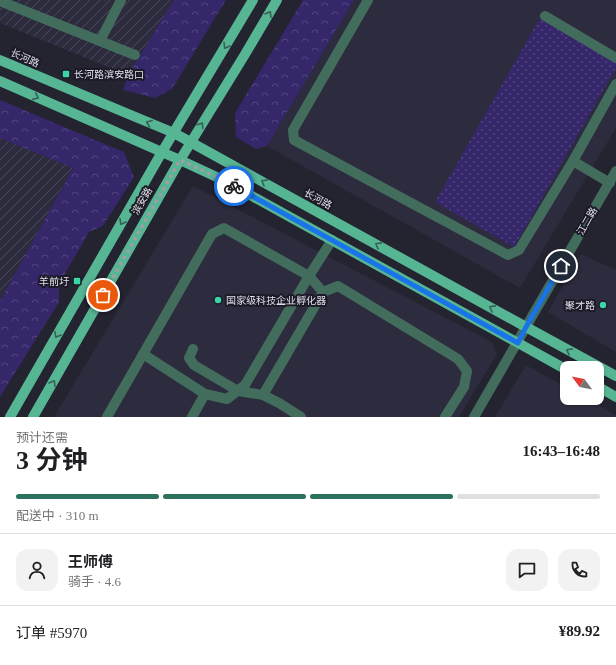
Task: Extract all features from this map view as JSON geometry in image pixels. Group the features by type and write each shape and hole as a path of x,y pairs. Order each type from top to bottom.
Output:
{"main road":[{"name":"滨安路","path":"10,417 162,152 253,0"},
{"name":"滨安路","path":"33,417 190,142 278,0"},
{"name":"长河路","path":"0,60 174,133 616,376"},
{"path":"0,81 223,180 560,366"},
{"path":"604,390 616,397"}],"street":[{"path":"100,41 121,0"},
{"path":"368,0 293,130 294,140 508,256 519,250 573,161 616,84"},
{"path":"0,1 135,55"},
{"path":"545,16 616,58"},
{"path":"573,161 610,183"},
{"name":"江二路","path":"474,417 616,172"},
{"path":"107,417 212,234 224,228 309,276 323,292"},
{"path":"143,354 205,394 227,399 245,385 309,276 332,240"},
{"path":"262,395 323,292 338,286 458,359 467,371 464,387 445,417"},
{"path":"193,349 189,358 194,365 238,391 262,395 279,403 301,417"},
{"path":"192,417 205,394"}],"shaded area":[{"path":"0,0 174,0 128,75 0,23"},
{"path":"354,0 616,0 616,128 520,288 267,146"},
{"path":"0,138 73,168 0,301"},
{"path":"193,186 492,342 497,354 459,417 54,417"},
{"path":"581,254 616,270 616,352 548,312"},
{"path":"526,365 560,384 560,405 598,405 616,415 616,417 495,417"}],"green space":[{"path":"174,0 226,0 172,89 155,98 123,90 128,75"},
{"path":"303,0 354,0 267,146 256,149 236,137 235,113"},
{"path":"540,18 616,61 616,68 514,247 435,202"},
{"path":"0,100 124,152 134,177 103,226 89,232 59,284 59,302 0,397 0,301 73,168 0,138"}],"way so far":[{"path":"103,295 180,160 234,186"}],"place":[{"name":"长河路滨安路口","path":"66,74"},
{"name":"羊前圩","path":"77,281"},
{"name":"国家级科技企业孵化器","path":"218,300"},
{"name":"聚才路","path":"603,305"}],"route":[{"path":"234,186 518,343 561,266"}]}
